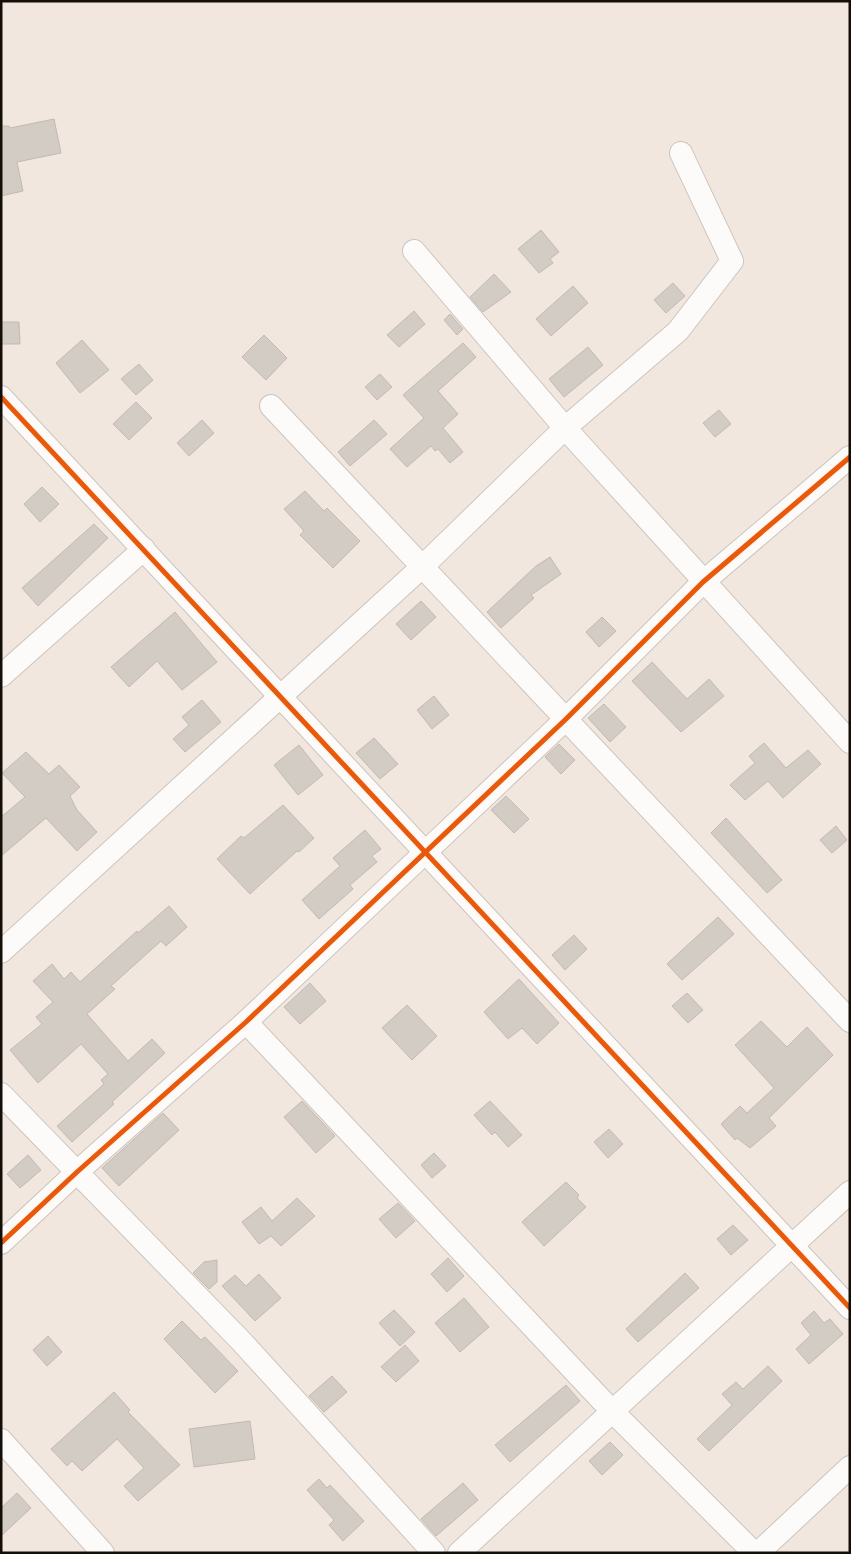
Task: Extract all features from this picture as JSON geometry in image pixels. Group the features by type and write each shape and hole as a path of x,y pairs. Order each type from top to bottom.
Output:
{"street":[{"path":"1,952 422,567 565,428 678,331 732,262 681,153"},
{"path":"414,250 565,428 850,742"},
{"path":"1,397 850,1308"},
{"path":"271,406 850,1021"},
{"path":"1,1242 76,1172 246,1022 566,719 703,582 850,457"},
{"path":"1,676 144,549"},
{"path":"246,1022 612,1412 754,1553"},
{"path":"1,1094 242,1342 434,1553"},
{"path":"459,1553 850,1192"},
{"path":"1,1440 103,1553"},
{"path":"758,1553 850,1468"}],"building":[{"path":"54,119 61,153 17,162 23,191 1,196 1,126 9,126 10,128"},
{"path":"541,230 559,252 550,259 553,263 539,273 518,249"},
{"path":"494,274 511,292 483,312 470,297"},
{"path":"673,283 685,296 666,313 654,300"},
{"path":"573,286 588,303 551,336 536,319"},
{"path":"414,311 425,324 399,347 387,335"},
{"path":"450,314 463,329 457,335 444,320"},
{"path":"1,322 19,322 20,344 1,344"},
{"path":"264,335 287,358 266,380 242,357"},
{"path":"82,340 109,370 80,393 56,363"},
{"path":"463,343 476,357 438,391 458,414 443,428 463,452 450,463 438,449 435,451 431,446 407,467 390,449 424,418 403,395"},
{"path":"588,347 603,365 564,397 549,379"},
{"path":"139,364 153,380 136,395 121,379"},
{"path":"380,374 392,387 377,400 365,387"},
{"path":"136,402 152,418 129,440 113,424"},
{"path":"719,410 731,424 715,437 703,423"},
{"path":"202,420 214,433 189,456 177,443"},
{"path":"374,420 387,434 350,466 338,452"},
{"path":"42,487 59,504 40,522 24,504"},
{"path":"305,491 324,511 327,508 360,541 333,568 300,535 304,531 284,509"},
{"path":"94,524 108,538 38,606 22,588"},
{"path":"550,557 561,574 531,595 534,598 501,628 487,612 536,566"},
{"path":"421,601 436,617 411,640 396,624"},
{"path":"175,612 217,662 182,690 157,661 129,687 111,667"},
{"path":"602,617 616,631 599,647 586,632"},
{"path":"652,662 687,699 709,679 724,696 681,732 632,681"},
{"path":"434,696 449,715 432,729 417,710"},
{"path":"202,700 221,722 185,752 173,739 189,725 182,717"},
{"path":"604,704 626,727 610,742 588,718"},
{"path":"374,738 398,764 380,779 356,753"},
{"path":"764,743 786,768 808,750 821,764 783,798 768,781 745,800 730,785 755,763 749,756"},
{"path":"559,744 575,760 561,774 545,757"},
{"path":"299,745 323,775 298,795 274,765"},
{"path":"26,752 49,774 59,765 80,787 70,796 77,810 97,832 77,851 46,818 1,856 1,817 25,797 2,773"},
{"path":"506,796 529,819 514,833 491,810"},
{"path":"283,805 314,838 250,894 217,859 241,836 244,838"},
{"path":"726,818 782,880 767,893 711,833"},
{"path":"836,826 847,840 832,853 820,840"},
{"path":"365,830 381,849 372,856 377,862 350,885 353,889 319,919 302,900 340,866 333,858"},
{"path":"169,906 187,927 166,946 161,941 111,986 115,989 87,1014 128,1061 152,1039 165,1053 112,1102 114,1104 72,1142 57,1126 104,1084 101,1080 108,1074 81,1044 38,1083 10,1050 42,1024 36,1017 53,1002 33,981 52,964 64,979 71,972 80,982 137,931 138,933"},
{"path":"718,917 734,934 682,980 667,964"},
{"path":"574,935 587,949 565,970 552,955"},
{"path":"519,979 559,1023 537,1044 522,1028 508,1039 484,1012"},
{"path":"310,983 326,1001 300,1024 284,1007"},
{"path":"687,993 703,1010 688,1023 672,1006"},
{"path":"407,1005 437,1036 412,1060 382,1028"},
{"path":"761,1021 787,1047 807,1027 833,1055 769,1118 776,1126 750,1148 737,1138 735,1140 721,1124 740,1106 747,1113 774,1088 735,1045"},
{"path":"302,1101 335,1136 316,1153 284,1117"},
{"path":"490,1101 522,1135 508,1147 495,1132 492,1135 474,1115"},
{"path":"163,1113 179,1130 119,1186 102,1168"},
{"path":"609,1129 623,1144 608,1158 594,1142"},
{"path":"434,1153 446,1166 432,1178 421,1165"},
{"path":"28,1155 41,1170 20,1188 7,1174"},
{"path":"566,1182 579,1195 577,1198 586,1207 544,1246 522,1222"},
{"path":"297,1198 315,1216 281,1246 271,1236 259,1244 242,1222 261,1207 272,1221"},
{"path":"398,1203 415,1221 396,1238 379,1219"},
{"path":"733,1225 748,1240 731,1255 717,1239"},
{"path":"448,1258 464,1276 447,1292 431,1274"},
{"path":"217,1260 217,1282 209,1289 193,1273 204,1262"},
{"path":"685,1273 699,1288 638,1342 626,1329"},
{"path":"259,1274 281,1298 255,1321 222,1286 235,1275 246,1286"},
{"path":"464,1298 489,1327 460,1352 435,1323"},
{"path":"394,1310 415,1332 400,1346 379,1323"},
{"path":"814,1311 824,1323 830,1319 843,1334 809,1364 796,1349 811,1335 801,1323"},
{"path":"182,1321 201,1340 205,1337 238,1371 215,1393 164,1339"},
{"path":"48,1336 62,1352 47,1366 33,1350"},
{"path":"405,1345 419,1361 396,1382 381,1367"},
{"path":"768,1366 782,1381 709,1451 697,1439 732,1405 722,1394 736,1382 743,1389"},
{"path":"332,1376 347,1392 324,1412 309,1396"},
{"path":"566,1385 580,1401 510,1462 495,1445"},
{"path":"114,1392 130,1410 128,1412 180,1465 138,1501 124,1486 144,1468 117,1439 82,1471 72,1461 67,1466 51,1449"},
{"path":"250,1421 255,1459 194,1467 189,1429"},
{"path":"610,1442 623,1455 602,1475 589,1461"},
{"path":"319,1479 327,1488 330,1485 364,1521 343,1541 329,1525 334,1520 307,1490"},
{"path":"463,1483 478,1500 436,1536 421,1519"},
{"path":"17,1493 31,1508 1,1536 1,1508"}],"cycle path":[{"path":"1,397 850,1308"},
{"path":"1,1243 77,1172 246,1022 566,719 703,582 850,457"}]}
